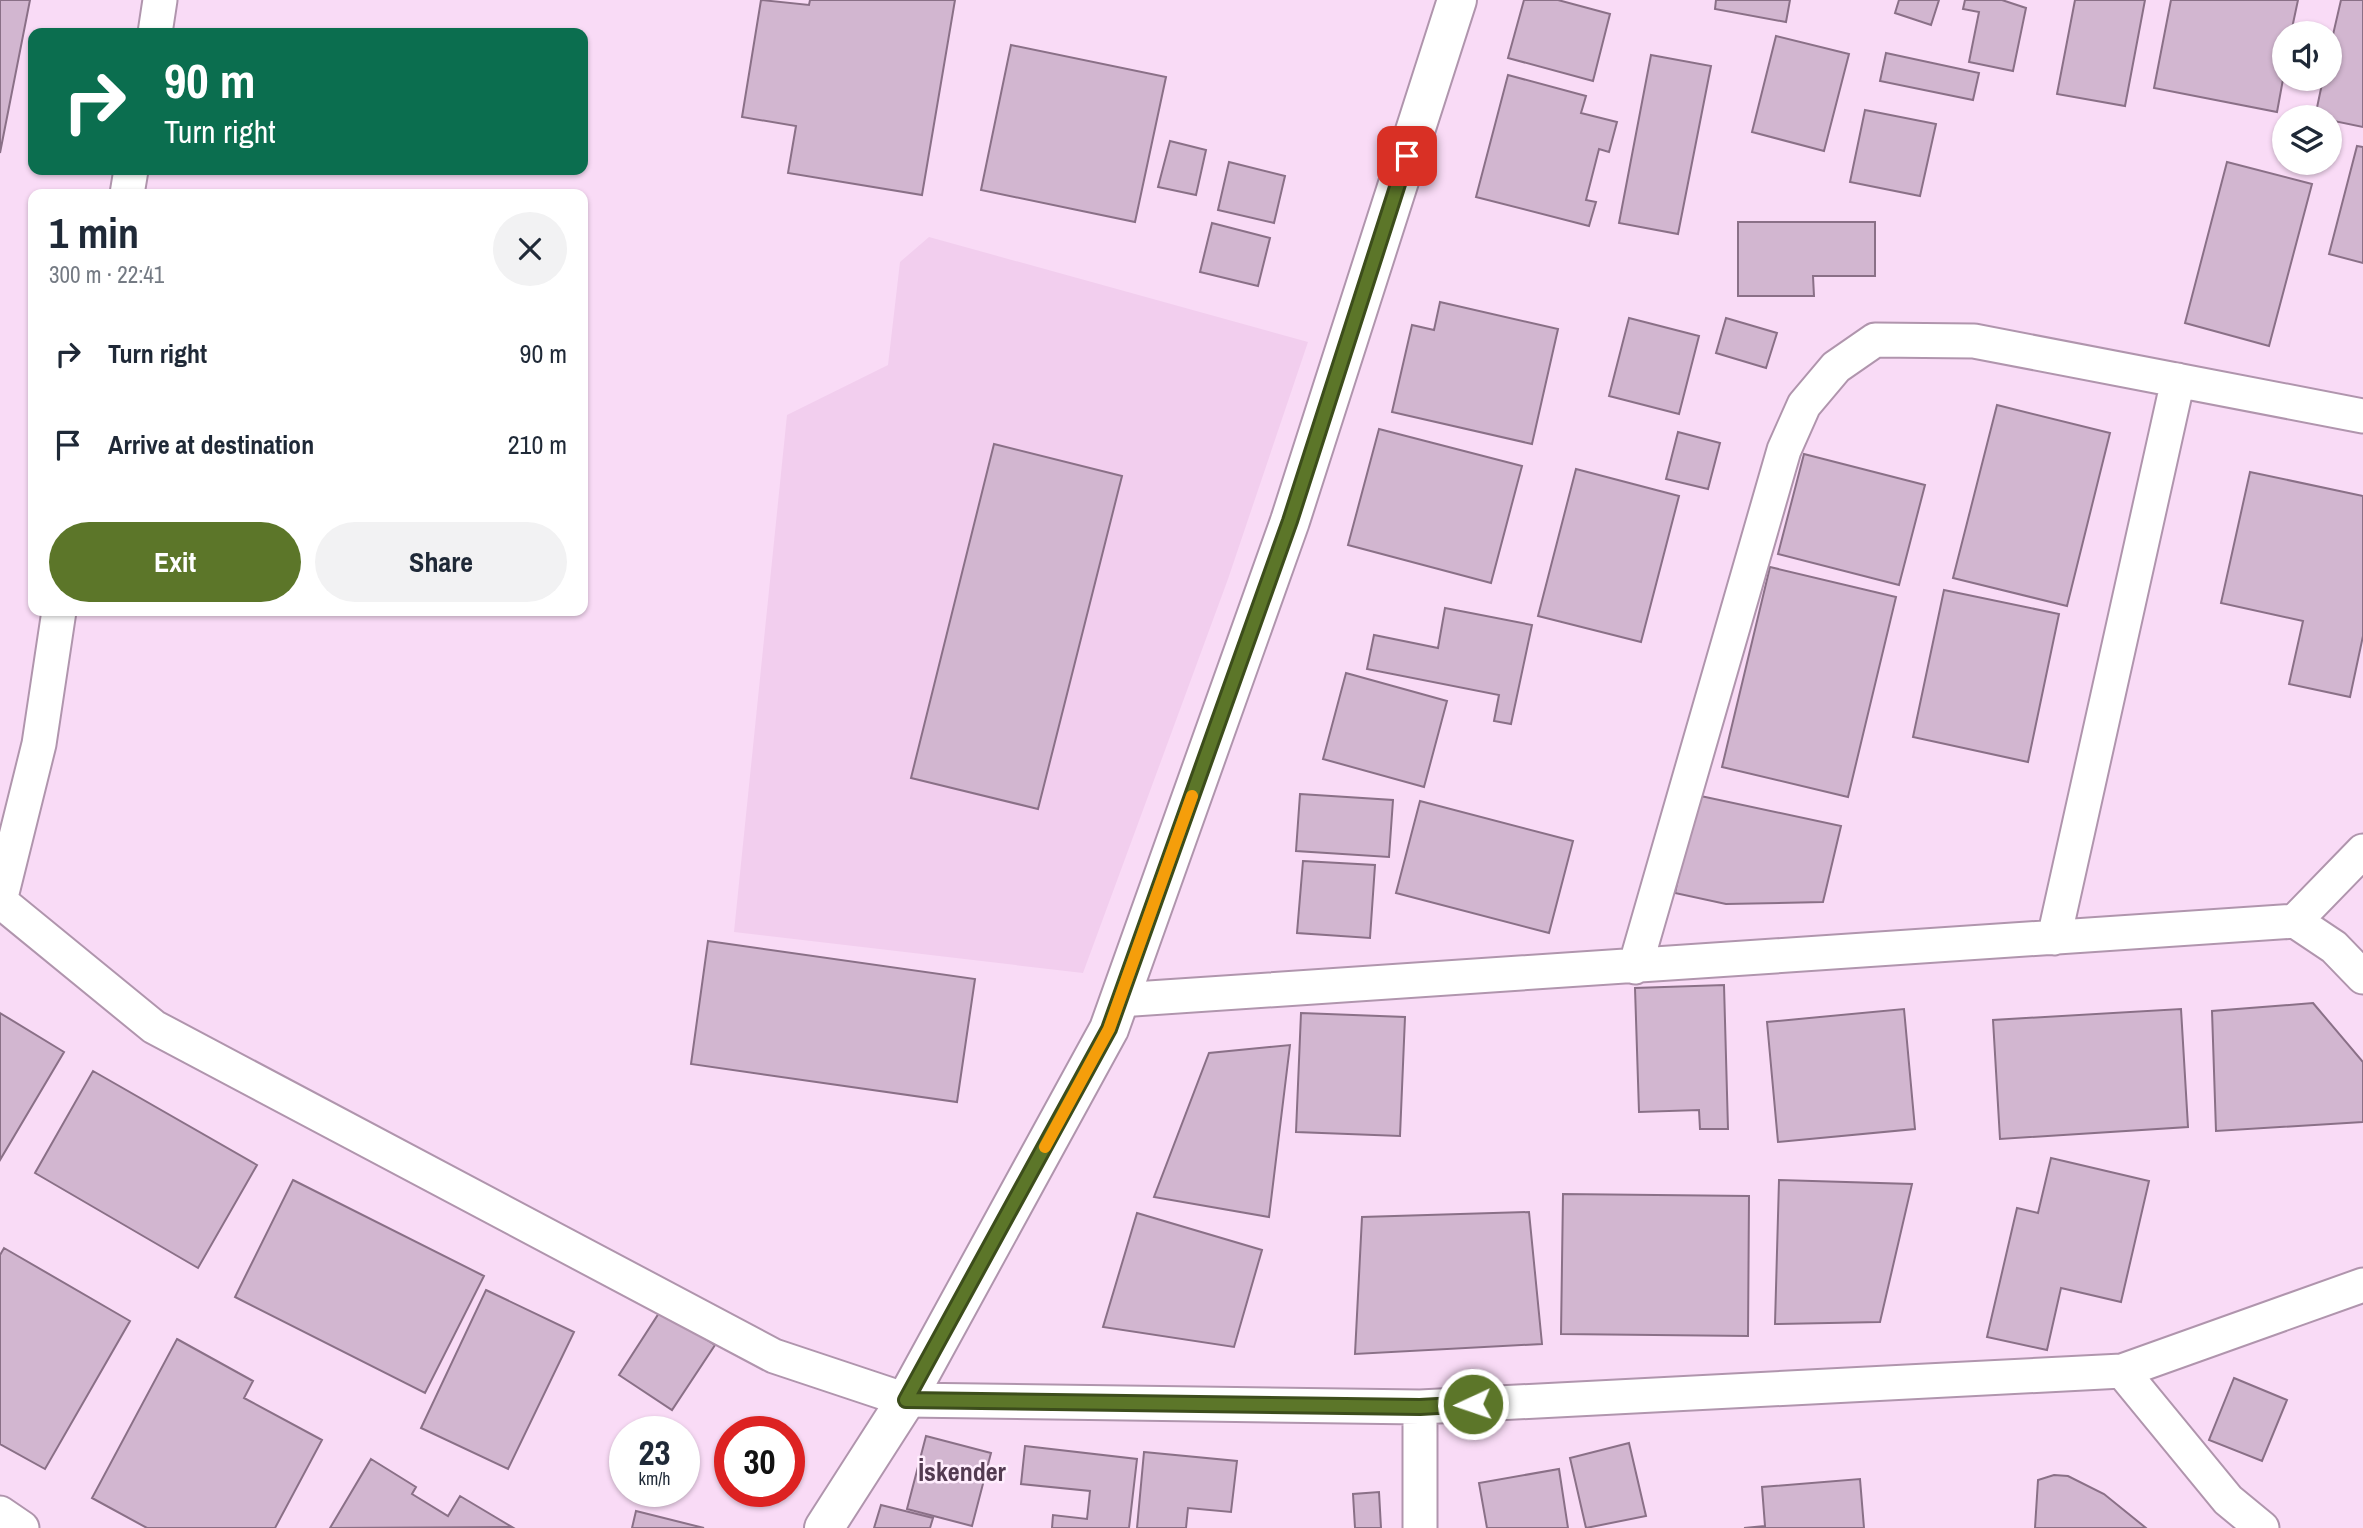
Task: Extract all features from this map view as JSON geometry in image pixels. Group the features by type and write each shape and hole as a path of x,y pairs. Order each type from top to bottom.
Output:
{"main road":[{"path":"824,1528 906,1400 1109,1029 1290,521 1457,0"}],"street":[{"path":"156,28 160,0"},
{"path":"1635,967 1784,450 1804,405 1836,367 1875,340 1973,341 2363,416"},
{"path":"2054,938 2178,380"},
{"path":"59,616 39,744 0,901 154,1027 774,1356 906,1400 1420,1407 2122,1371 2363,1285"},
{"path":"2295,921 2363,851"},
{"path":"1119,1000 2295,921 2334,947 2363,977"},
{"path":"2122,1371 2228,1500 2262,1528"},
{"path":"1420,1407 1420,1528"},
{"path":"0,1513 22,1528"}],"shaded area":[{"path":"929,237 1308,342 1228,579 1083,973 734,932 787,415 888,365 900,262"}],"building":[{"path":"0,0 30,0 0,153"},
{"path":"761,0 809,5 810,0 955,0 922,195 788,173 796,126 742,117"},
{"path":"1524,0 1558,0 1610,14 1593,81 1508,58"},
{"path":"1716,0 1790,0 1786,22 1715,9"},
{"path":"1899,0 1939,0 1931,25 1895,13"},
{"path":"1965,0 2002,0 2026,8 2013,71 1969,62 1979,12 1963,9"},
{"path":"2075,0 2145,0 2125,106 2057,94"},
{"path":"2171,0 2298,0 2294,21 2272,21 2272,91 2281,91 2278,105 2272,105 2272,111 2154,88"},
{"path":"2341,0 2363,0 2363,127 2342,123 2342,105 2318,105 2320,91 2342,91 2342,21 2336,21"},
{"path":"1776,36 1849,54 1824,151 1752,132"},
{"path":"1011,45 1166,77 1135,222 981,190"},
{"path":"1886,53 1979,73 1973,100 1880,81"},
{"path":"1651,55 1711,66 1678,234 1619,223"},
{"path":"1508,75 1586,96 1581,113 1617,122 1609,152 1599,149 1586,200 1596,202 1589,226 1476,197"},
{"path":"1865,110 1936,124 1920,196 1850,182"},
{"path":"1170,141 1206,150 1196,195 1158,187"},
{"path":"2357,146 2363,147 2363,263 2329,254"},
{"path":"1229,162 1285,176 1274,223 1218,210"},
{"path":"2227,162 2312,184 2269,346 2185,323"},
{"path":"1738,222 1875,222 1875,276 1813,276 1814,296 1738,296"},
{"path":"1212,223 1270,238 1258,286 1200,272"},
{"path":"1440,302 1558,329 1532,444 1392,412 1412,325 1434,330"},
{"path":"1629,318 1699,336 1679,414 1609,396"},
{"path":"1726,318 1777,333 1766,368 1716,353"},
{"path":"1997,405 2110,433 2067,606 1953,578"},
{"path":"1379,429 1522,466 1491,583 1348,545"},
{"path":"1678,432 1720,443 1708,489 1666,479"},
{"path":"994,444 1122,476 1038,809 911,778"},
{"path":"1804,454 1925,485 1899,585 1778,554"},
{"path":"1576,469 1679,496 1641,642 1538,616"},
{"path":"2250,472 2363,496 2363,636 2350,697 2289,684 2303,621 2221,603"},
{"path":"1770,567 1896,597 1848,797 1722,767"},
{"path":"1944,590 2059,614 2028,762 1913,737"},
{"path":"1445,608 1532,625 1511,724 1494,721 1499,695 1367,669 1374,635 1438,648"},
{"path":"1346,673 1447,701 1424,787 1323,759"},
{"path":"1300,794 1393,800 1389,857 1296,851"},
{"path":"1696,795 1841,826 1823,902 1726,904 1675,893"},
{"path":"1420,801 1573,841 1549,933 1396,893"},
{"path":"1303,861 1375,865 1370,938 1297,933"},
{"path":"708,941 975,979 957,1102 691,1064"},
{"path":"1724,985 1728,1129 1700,1129 1699,1110 1639,1112 1635,988"},
{"path":"2313,1003 2363,1062 2363,1122 2216,1131 2212,1011"},
{"path":"1904,1009 1915,1129 1778,1142 1767,1022"},
{"path":"2181,1009 2188,1127 2000,1139 1993,1020"},
{"path":"0,1013 64,1052 0,1160"},
{"path":"1301,1013 1405,1017 1400,1136 1296,1132"},
{"path":"1290,1045 1269,1217 1154,1197 1209,1053"},
{"path":"93,1071 257,1165 198,1268 35,1173"},
{"path":"2051,1158 2149,1181 2121,1302 2061,1288 2047,1350 1987,1337 2017,1208 2038,1213"},
{"path":"293,1180 484,1276 425,1393 235,1297"},
{"path":"1779,1180 1912,1184 1880,1322 1775,1324"},
{"path":"1563,1194 1749,1196 1748,1336 1561,1334"},
{"path":"1529,1212 1542,1344 1355,1354 1362,1217"},
{"path":"1137,1213 1262,1250 1234,1347 1103,1327"},
{"path":"4,1248 130,1321 45,1469 0,1444 0,1255"},
{"path":"486,1290 574,1332 508,1469 421,1428"},
{"path":"661,1310 715,1345 672,1410 619,1375"},
{"path":"177,1339 253,1381 244,1398 322,1440 275,1528 147,1528 92,1498"},
{"path":"2234,1378 2287,1400 2262,1461 2209,1440"},
{"path":"926,1436 991,1453 972,1526 907,1509"},
{"path":"1629,1443 1646,1516 1586,1528 1570,1458"},
{"path":"1025,1446 1137,1459 1129,1528 1052,1528 1053,1515 1087,1519 1090,1491 1021,1484"},
{"path":"1144,1452 1237,1461 1231,1512 1188,1508 1186,1528 1137,1528"},
{"path":"371,1459 416,1487 412,1494 448,1516 460,1496 512,1527 330,1528"},
{"path":"1559,1469 1568,1528 1487,1528 1479,1483"},
{"path":"2054,1475 2068,1476 2104,1494 2146,1528 2035,1528 2038,1480"},
{"path":"1860,1479 1864,1528 1744,1528 1765,1526 1762,1487"},
{"path":"1379,1492 1381,1528 1355,1528 1353,1494"},
{"path":"881,1505 933,1518 930,1528 874,1528"},
{"path":"636,1511 704,1528 632,1528"}],"slow traffic":[{"path":"1045,1147 1109,1029 1192,796"}],"district":[{"name":"İskender","path":"962,1471"}],"route":[{"path":"1407,156 1290,521 1109,1029 906,1400 1420,1407 1473,1404"}]}
